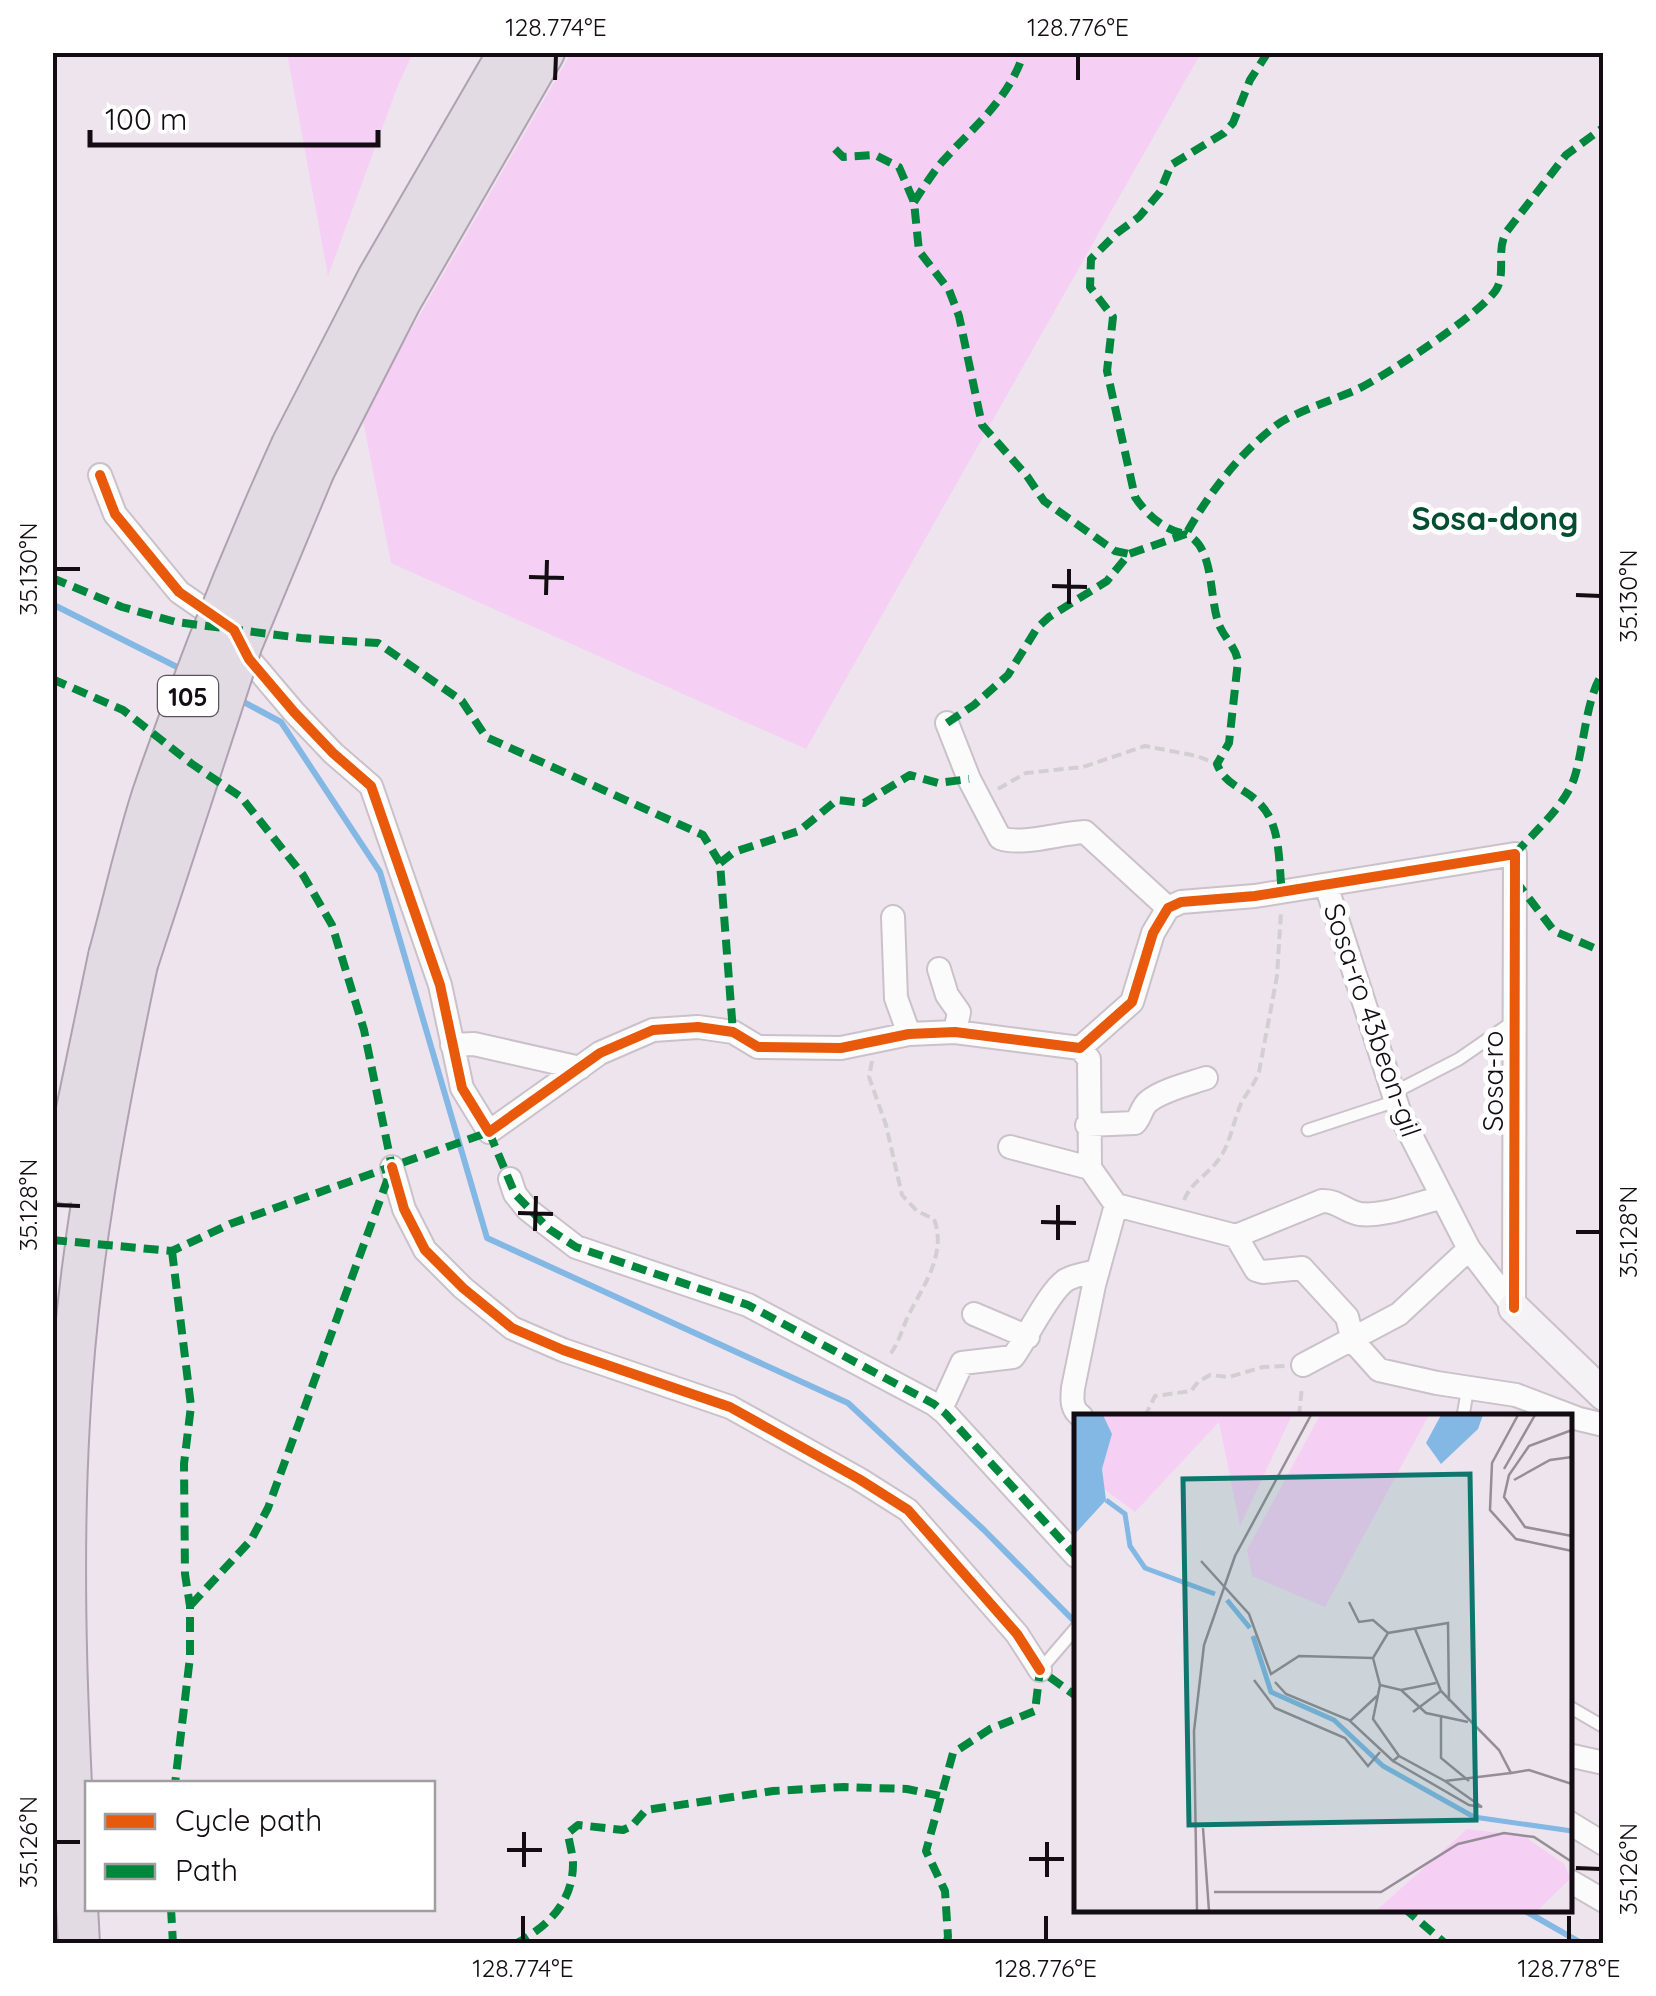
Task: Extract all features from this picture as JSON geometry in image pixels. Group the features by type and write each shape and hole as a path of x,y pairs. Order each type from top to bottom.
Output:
{"highway":[{"name":"105","path":"303,458 378,278 510,52"},
{"name":"105","path":"79,1944 65,1598 68,1420 82,1274 123,960 152,798 240,560 401,300 544,52"},
{"name":"105","path":"52,1286 74,1124 123,960"}],"street":[{"path":"100,475 115,514 179,592 234,630 249,658 294,712 332,753 371,786 440,985 462,1088 489,1132 600,1053 653,1030 698,1027 733,1032 758,1048 842,1048 909,1034 955,1032 1080,1048 1089,1059 1090,1168 1116,1205 1236,1236 1322,1201 1331,1201 1358,1214 1371,1214 1441,1198"},
{"path":"947,723 1000,838 1016,842 1085,832 1168,908"},
{"name":"Sosa-ro","path":"1326,885 1515,854 1514,1308"},
{"path":"1080,1048 1132,1002 1153,933 1168,908 1180,902 1326,885"},
{"name":"Sosa-ro 43beon-gil","path":"1326,885 1394,1097 1469,1249 1514,1308"},
{"path":"894,917 896,998 909,1034"},
{"path":"939,968 947,996 959,1012 955,1032"},
{"path":"452,1045 474,1044 580,1068"},
{"path":"1087,1125 1135,1123 1151,1099 1206,1078"},
{"path":"1010,1147 1090,1168"},
{"path":"392,1167 404,1209 425,1250 462,1288 512,1328 563,1350 730,1407 859,1478 908,1510 1017,1634 1040,1670"},
{"path":"510,1179 515,1194 527,1209 576,1247 748,1305 941,1410 1074,1554"},
{"path":"1079,1414 1072,1401 1098,1271 1116,1205"},
{"path":"1236,1236 1256,1270 1302,1268 1347,1317 1353,1340 1380,1370 1516,1394 1566,1414"},
{"path":"1303,1365 1399,1314 1469,1249"},
{"path":"941,1410 962,1363 1013,1356 1052,1294 1066,1280 1098,1271"},
{"path":"1514,1308 1604,1395"},
{"path":"974,1314 1028,1337"},
{"path":"1571,1416 1604,1425"},
{"path":"1571,1757 1604,1763"},
{"path":"1571,1824 1604,1844"},
{"path":"1571,1882 1604,1901"}],"lane":[{"path":"1308,1130 1394,1097 1460,1059 1514,1021"},
{"path":"1463,1414 1468,1387"},
{"path":"1040,1670 1074,1630"},
{"path":"1571,1708 1604,1727"}],"path":[{"path":"978,797 1026,773 1083,767 1145,746 1217,764"},
{"path":"1178,1220 1189,1188 1224,1151 1244,1097 1254,1087 1259,1072 1277,976 1282,892"},
{"path":"876,1041 870,1077 886,1125 894,1170 902,1195 917,1211 934,1218 938,1244 932,1271 898,1345 876,1376"},
{"path":"1147,1414 1156,1396 1191,1392 1210,1375 1229,1376 1264,1367 1303,1365 1299,1414"}],"shaded area":[{"path":"287,53 413,53 328,276"},
{"path":"571,53 1201,53 806,749 391,563 362,415"},
{"path":"52,1758 65,1943 53,1943"}],"waterway":[{"path":"52,604 185,671"},
{"path":"240,700 281,722 380,872 487,1238 848,1403 984,1530 1074,1621"},
{"path":"1525,1911 1583,1944"}],"marked path":[{"path":"914,202 942,162 1000,98 1024,52"},
{"path":"1268,52 1250,80 1233,123 1224,133 1171,165 1160,192 1139,217 1091,259 1090,287 1113,317 1107,371 1135,497 1157,521 1186,534 1225,476 1274,427 1372,382 1432,344 1486,301 1499,283 1507,231 1566,155 1604,127"},
{"path":"835,149 843,157 875,155 899,167 914,202 919,251 949,290 959,316 982,425 1044,501 1115,551 1129,554"},
{"path":"947,723 1008,675 1037,628 1049,617 1107,581 1129,554 1186,534 1196,541 1207,562 1216,616 1238,661 1229,743 1217,764 1225,777 1257,801 1271,820 1282,892"},
{"path":"52,578 122,607 176,622 378,643 462,701 486,737 703,835 720,863 733,1032"},
{"path":"1515,854 1569,790 1593,694 1604,672"},
{"path":"52,679 123,710 241,797 303,875 332,925 364,1030 392,1167 268,1508 251,1540 190,1606"},
{"path":"720,863 734,852 799,831 837,800 864,803 910,775 938,783 969,779"},
{"path":"1515,880 1554,931 1604,952"},
{"path":"52,1240 172,1251 230,1224 489,1132 515,1194 549,1229 576,1247 748,1305 934,1404 1074,1554"},
{"path":"172,1251 191,1406 184,1464 190,1657 175,1781"},
{"path":"946,1944 945,1891 926,1851 953,1753 990,1729 1035,1711 1040,1670 1074,1695"},
{"path":"515,1944 547,1922 563,1902 572,1878 568,1833 578,1825 623,1830 646,1810 773,1791 844,1787 907,1789 940,1796"},
{"path":"171,1911 173,1944"},
{"path":"1408,1911 1446,1944"}],"cycle path":[{"path":"100,475 115,514 179,592 234,630 249,659 294,712 371,786 440,985 462,1088 489,1132 600,1053 653,1030 698,1027 733,1032 758,1047 841,1048 909,1034 955,1032 1080,1048 1132,1002 1153,933 1168,908 1181,902 1255,896 1515,854 1514,1308"},
{"path":"392,1167 404,1209 425,1250 512,1328 563,1350 730,1407 908,1510 1017,1634 1040,1670"}],"district":[{"name":"Sosa-dong","path":"1495,518"}]}
